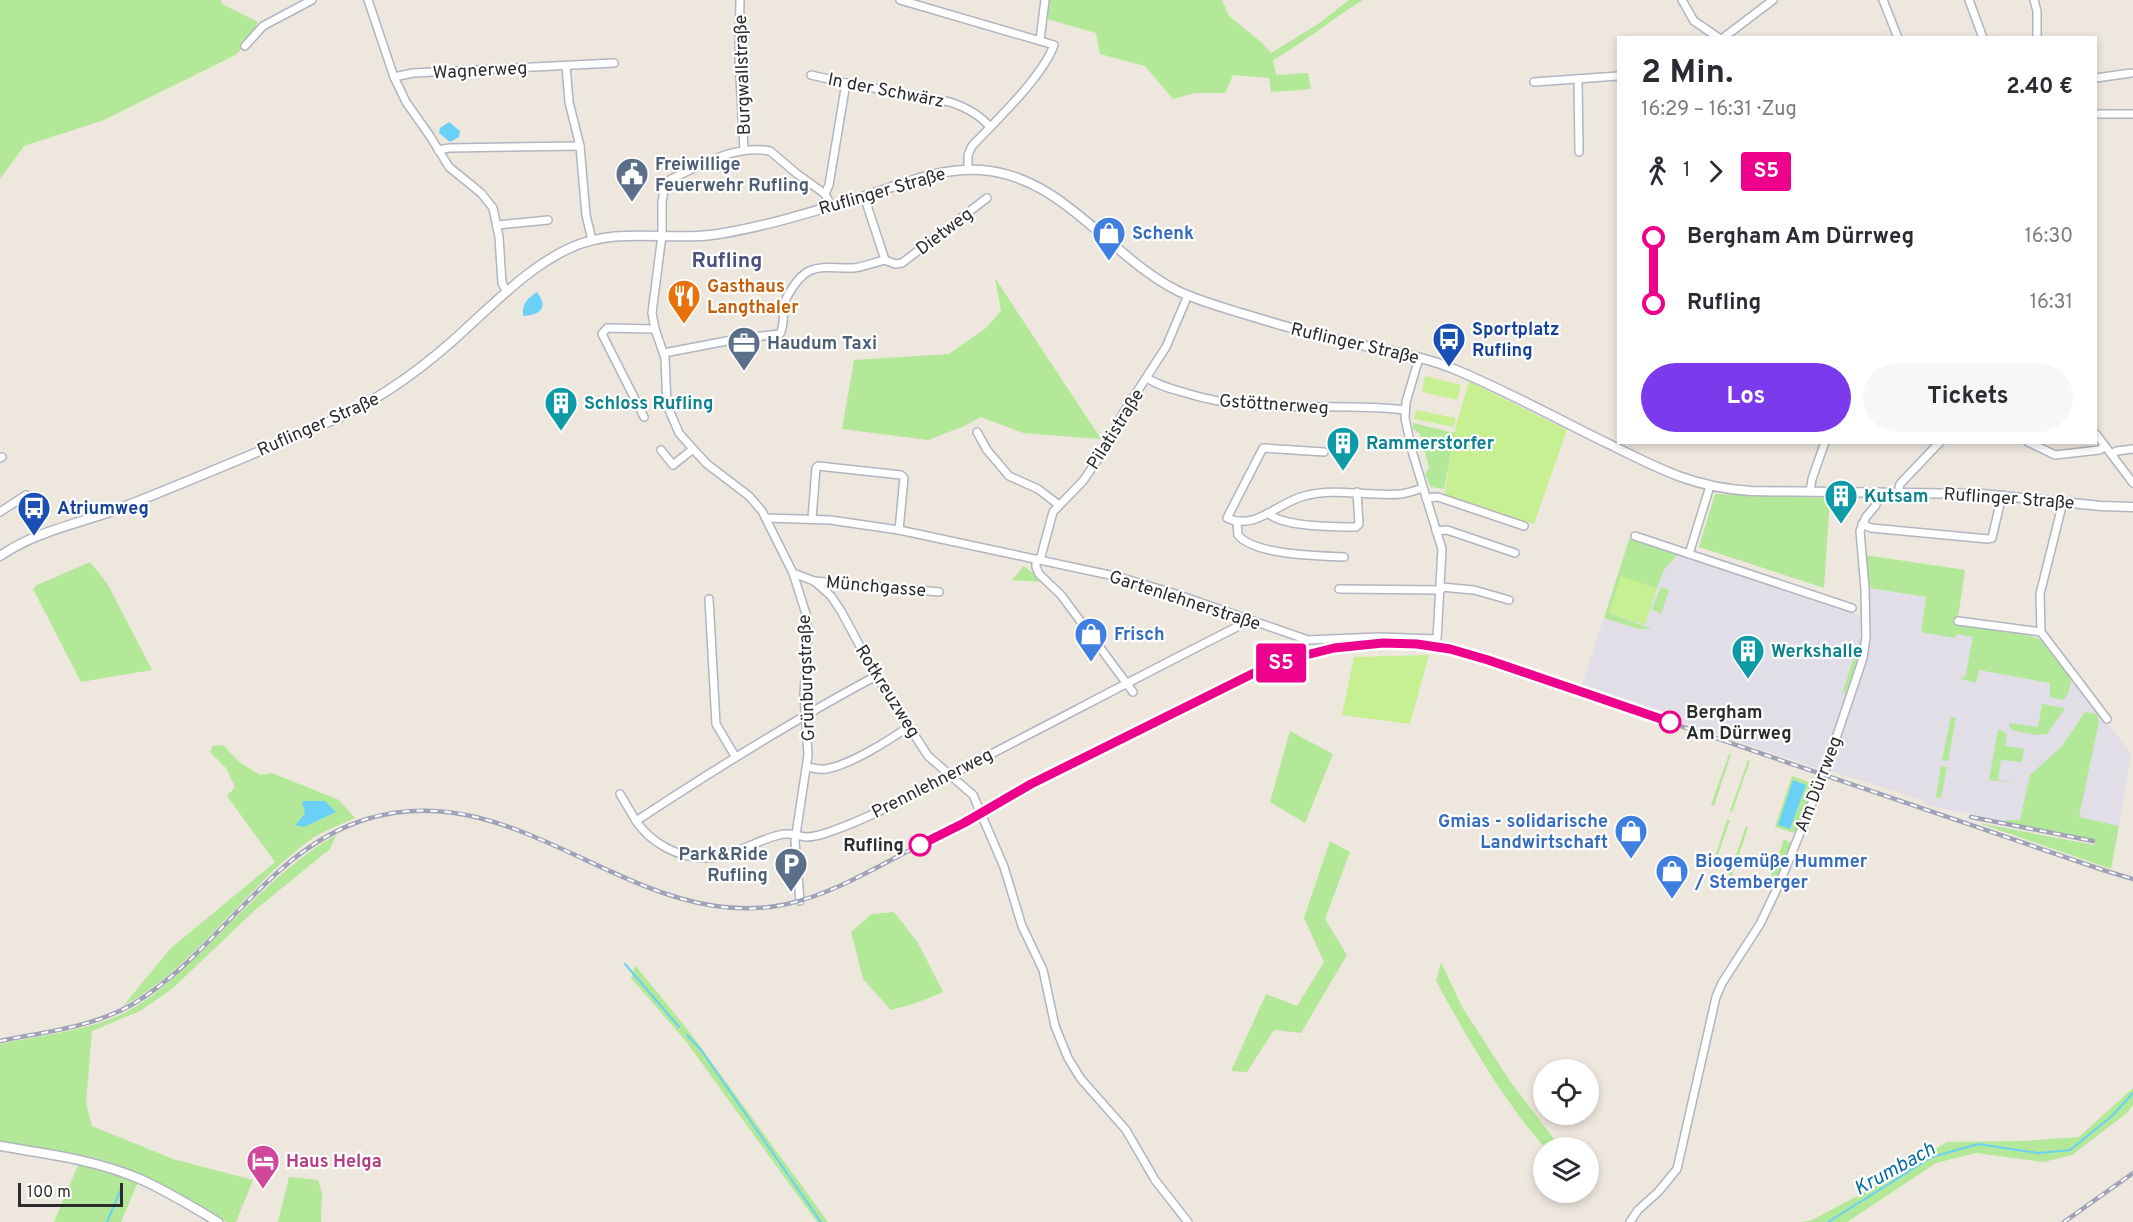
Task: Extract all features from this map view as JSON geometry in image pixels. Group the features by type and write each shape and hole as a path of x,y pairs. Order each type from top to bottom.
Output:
{"street":[{"path":"245,46 263,26 312,0"},
{"path":"368,0 394,77 406,102 449,167 489,201 497,225 501,283 507,292"},
{"name":"Burgwallstraße","path":"740,0 739,59 744,150"},
{"path":"900,0 1054,45 1051,53 1013,103 969,150 968,170"},
{"path":"1040,40 1045,0"},
{"path":"1682,0 1694,21 1718,36"},
{"path":"1724,36 1773,0"},
{"path":"1883,0 1897,36"},
{"path":"1969,0 1982,36"},
{"path":"2034,0 2037,11 2037,36"},
{"name":"Wagnerweg","path":"394,77 413,73 614,63"},
{"path":"566,66 569,102 580,146 586,215 592,240"},
{"path":"2097,78 2131,73"},
{"name":"In der Schwärz","path":"812,75 956,104 982,119 990,127"},
{"path":"1534,82 1617,76"},
{"path":"1578,80 1579,152"},
{"path":"831,205 825,194 829,185 846,83"},
{"path":"2097,114 2133,114"},
{"path":"438,150 467,147 580,146"},
{"name":"Grünburgstraße","path":"800,901 795,863 795,834 807,767 808,744 804,682 808,624 803,601 794,573 766,518 749,496 707,464 679,433 667,405 664,353 655,329 653,304 662,235 662,201 668,181 731,153 744,150 770,150 825,194"},
{"name":"Ruflinger Straße","path":"1,552 42,533 125,506 356,410 418,370 544,262 568,249 592,240 626,234 726,233 864,196 934,173 968,170 1008,175 1041,187 1062,201 1151,275 1188,296 1308,333 1419,358 1475,378 1672,475 1710,486 1743,490 2002,495 2133,507"},
{"path":"664,353 780,334 787,296 813,268 858,267 885,260 864,196"},
{"name":"Dietweg","path":"885,260 895,264 902,263 987,198"},
{"path":"497,225 548,220"},
{"name":"Pilatistraße","path":"1038,559 1053,513 1091,470 1108,443 1172,334 1188,296"},
{"path":"644,417 602,334 607,328 655,329"},
{"path":"1419,358 1405,410 1406,425 1442,549 1441,589"},
{"name":"Gstöttnerweg","path":"1147,378 1191,395 1232,404 1405,410"},
{"path":"977,432 987,450 1009,476 1038,489 1059,505"},
{"path":"2097,435 2133,483"},
{"path":"1810,492 1812,479 1825,444"},
{"path":"1898,492 1900,484 1938,444"},
{"path":"2032,444 2055,455 2099,450 2105,447"},
{"path":"1324,452 1263,448 1227,518 1237,523 1253,520 1280,505 1303,496 1325,492 1399,494 1423,488"},
{"path":"661,450 673,465 693,449"},
{"path":"2111,454 2133,449"},
{"path":"812,519 818,466 901,475 904,477 899,530"},
{"path":"1689,554 1710,486"},
{"path":"1268,513 1275,518 1296,523 1356,528 1359,524 1357,492"},
{"path":"1879,492 1876,505 1862,524 1871,528 1988,539 1992,538 2002,495"},
{"path":"0,512 26,495"},
{"path":"1426,498 1438,497 1524,526"},
{"path":"2063,502 2040,594 2041,632 2107,719"},
{"name":"Gartenlehnerstraße","path":"766,518 842,521 899,530 1132,580 1308,640 1378,637 1437,639 1441,589"},
{"path":"1237,523 1238,534 1241,538 1261,547 1306,555 1344,557"},
{"name":"Am Dürrweg","path":"1630,1222 1638,1210 1664,1186 1677,1168 1716,998 1722,983 1763,918 1781,880 1823,775 1863,658 1866,638 1866,589 1860,540 1862,524"},
{"path":"1436,531 1447,530 1515,553"},
{"path":"1635,536 1852,608"},
{"path":"1038,559 1036,567 1039,574 1061,595 1133,692"},
{"name":"Rotkreuzweg","path":"794,573 814,581 837,603 876,676 908,728 928,756 970,790 1004,867 1022,926 1043,970 1055,1026 1068,1059 1081,1078 1126,1130 1155,1180 1188,1222"},
{"name":"Münchgasse","path":"814,581 939,592"},
{"path":"1339,589 1474,590 1509,600"},
{"path":"709,599 717,724 735,756"},
{"name":"Prennlehnerweg","path":"620,794 647,835 664,847 697,857 723,856 770,837 795,834 808,837 833,831 913,795 1125,683 1235,628 1243,618"},
{"path":"1958,621 2041,632"},
{"path":"636,821 735,756 805,714 876,676"},
{"path":"807,767 822,769 839,765 908,728"},
{"path":"0,1146 112,1168 154,1186 218,1222"}],"shaded area":[{"path":"1630,537 1856,614 1861,618 1860,656 1822,770 1581,688"},
{"path":"1870,588 1927,597 1922,632 1957,625 2033,636 2044,642 2131,755 2119,826 2079,817 2099,722 2085,712 2062,746 2030,775 2021,825 1923,804 1923,800 1830,771 1869,650"}],"green space":[{"path":"0,0 221,0 222,4 258,22 245,46 235,55 104,120 24,146 0,179"},
{"path":"1048,0 1222,0 1229,16 1271,53 1318,24 1349,0 1363,0 1273,60 1276,75 1308,73 1311,89 1271,92 1269,78 1233,75 1225,93 1195,93 1173,99 1145,66 1100,54 1096,33 1047,19"},
{"path":"995,278 1101,439 1023,433 981,417 928,440 842,429 854,360 949,354 986,328 1001,311"},
{"path":"1425,376 1461,385 1457,400 1422,392"},
{"path":"1469,381 1567,430 1534,524 1444,497 1455,429"},
{"path":"1416,410 1456,418 1454,427 1414,419"},
{"path":"1413,423 1455,433 1444,489 1431,487 1425,474 1429,467 1420,434 1413,429"},
{"path":"1715,494 1830,498 1824,588 1699,547"},
{"path":"1630,537 1678,554 1664,570 1657,588 1621,577 1609,613 1652,629 1639,629 1604,618"},
{"path":"1865,555 1965,570 1957,625 2015,632 2044,642 2072,678 2068,694 2063,700 2050,697 2050,683 1979,670 1976,683 1961,679 1960,677 1965,678 1973,637 1956,634 1955,638 1921,632 1926,597 1870,588"},
{"path":"90,562 107,583 152,670 81,682 33,589 37,585"},
{"path":"1024,566 1044,582 1012,580"},
{"path":"1621,576 1657,588 1645,625 1609,613"},
{"path":"1661,587 1669,590 1661,614 1652,609"},
{"path":"1860,639 1859,658 1845,694 1843,691"},
{"path":"1429,655 1410,724 1342,715 1354,657"},
{"path":"2042,704 2065,708 2047,734 2037,735 2011,730 2009,723 2038,727"},
{"path":"2085,712 2097,714 2099,722 2079,817 2119,826 2111,869 1979,823 2094,845 2095,841 2005,822 2005,820 2020,820 2030,775 2062,746"},
{"path":"1951,717 1956,718 1948,761 1942,760"},
{"path":"1998,729 2007,734 2005,746 2024,749 2022,762 2001,760 1998,780 2017,783 1989,780"},
{"path":"1290,731 1333,754 1305,823 1270,802"},
{"path":"223,745 239,762 260,775 272,773 339,800 355,818 326,830 310,840 263,881 174,970 149,990 123,1006 171,948 275,862 227,796 235,787 226,768 210,752 213,746"},
{"path":"1729,754 1731,754 1714,806 1711,805"},
{"path":"1748,760 1750,761 1732,812 1730,811"},
{"path":"1941,766 1947,767 1941,798 1936,797"},
{"path":"1792,776 1811,783 1812,779 1818,781 1799,828 1794,833 1775,827"},
{"path":"1727,820 1730,820 1713,869 1711,869"},
{"path":"1746,826 1748,827 1732,876 1729,875"},
{"path":"336,835 330,849 255,910 173,988 140,1011 92,1031 86,1104 92,1126 173,1159 253,1180 236,1222 227,1222 167,1188 75,1155 0,1142 0,1044 82,1028 113,1018 138,1005 176,976 282,874"},
{"path":"1784,839 1792,844 1775,887 1771,890 1767,888"},
{"path":"1330,841 1350,852 1325,919 1347,955 1301,1033 1274,1030 1247,1072 1231,1071 1266,994 1297,1006 1324,962 1304,918"},
{"path":"894,912 918,943 943,992 891,1010 863,979 851,932 872,914"},
{"path":"1441,962 1462,1007 1510,1081 1533,1111 1533,1125 1543,1125 1552,1137 1536,1137 1513,1108 1486,1067 1436,981"},
{"path":"635,965 692,1035 828,1222 817,1222 685,1040 631,978"},
{"path":"2133,1088 2133,1105 2127,1113 2072,1155 2044,1162 1976,1153 1936,1163 1847,1222 1802,1222 1812,1220 1863,1193 1947,1142 2023,1141 2079,1137"},
{"path":"79,1163 138,1182 121,1222 54,1222"},
{"path":"289,1177 318,1180 322,1193 321,1222 278,1222"}],"water":[{"path":"449,122 460,131 459,137 450,142 439,133 440,128"},
{"path":"537,292 542,302 541,310 523,316 526,302"},
{"path":"1793,780 1806,785 1790,829 1778,825"},
{"path":"302,801 325,801 336,812 304,827 295,825 305,814"}],"waterway":[{"path":"625,964 679,1027"},
{"path":"687,1035 701,1050 821,1222"},
{"name":"Krumbach","path":"1828,1222 1932,1157 1978,1144 2038,1153 2070,1150 2112,1116 2133,1093"},
{"path":"107,1222 122,1187"}],"railway":[{"path":"0,1041 85,1023 118,1012 133,1004 164,983 192,958 272,877 301,853 332,833 367,819 423,811 476,817 527,834 628,879 679,898 732,908 787,904 804,900 852,880 965,823 1057,770 1262,671 1339,648 1380,643 1423,645 1469,654 2133,879"},
{"path":"1971,817 2093,841"},
{"path":"2064,1222 2133,1173"}],"train":[{"name":"S5","path":"920,845 964,823 1031,784 1254,673 1294,658 1334,648 1383,643 1417,644 1450,649 1670,722"}],"place":[{"name":"Freiwillige Feuerwehr Rufling","path":"632,203"},
{"name":"Schenk","path":"1109,262"},
{"name":"Gasthaus Langthaler","path":"684,325"},
{"name":"Sportplatz Rufling","path":"1449,368"},
{"name":"Haudum Taxi","path":"744,372"},
{"name":"Schloss Rufling","path":"561,432"},
{"name":"Rammerstorfer","path":"1343,472"},
{"name":"Kutsam","path":"1841,525"},
{"name":"Atriumweg","path":"34,537"},
{"name":"Frisch","path":"1091,663"},
{"name":"Werkshalle","path":"1748,680"},
{"name":"Bergham Am Dürrweg","path":"1670,722"},
{"name":"Rufling","path":"920,845"},
{"name":"Gmias - solidarische Landwirtschaft","path":"1631,860"},
{"name":"Park&Ride Rufling","path":"791,893"},
{"name":"Biogemüße Hummer / Stemberger","path":"1672,900"},
{"name":"Haus Helga","path":"263,1190"}],"district":[{"name":"Rufling","path":"727,260"}]}
